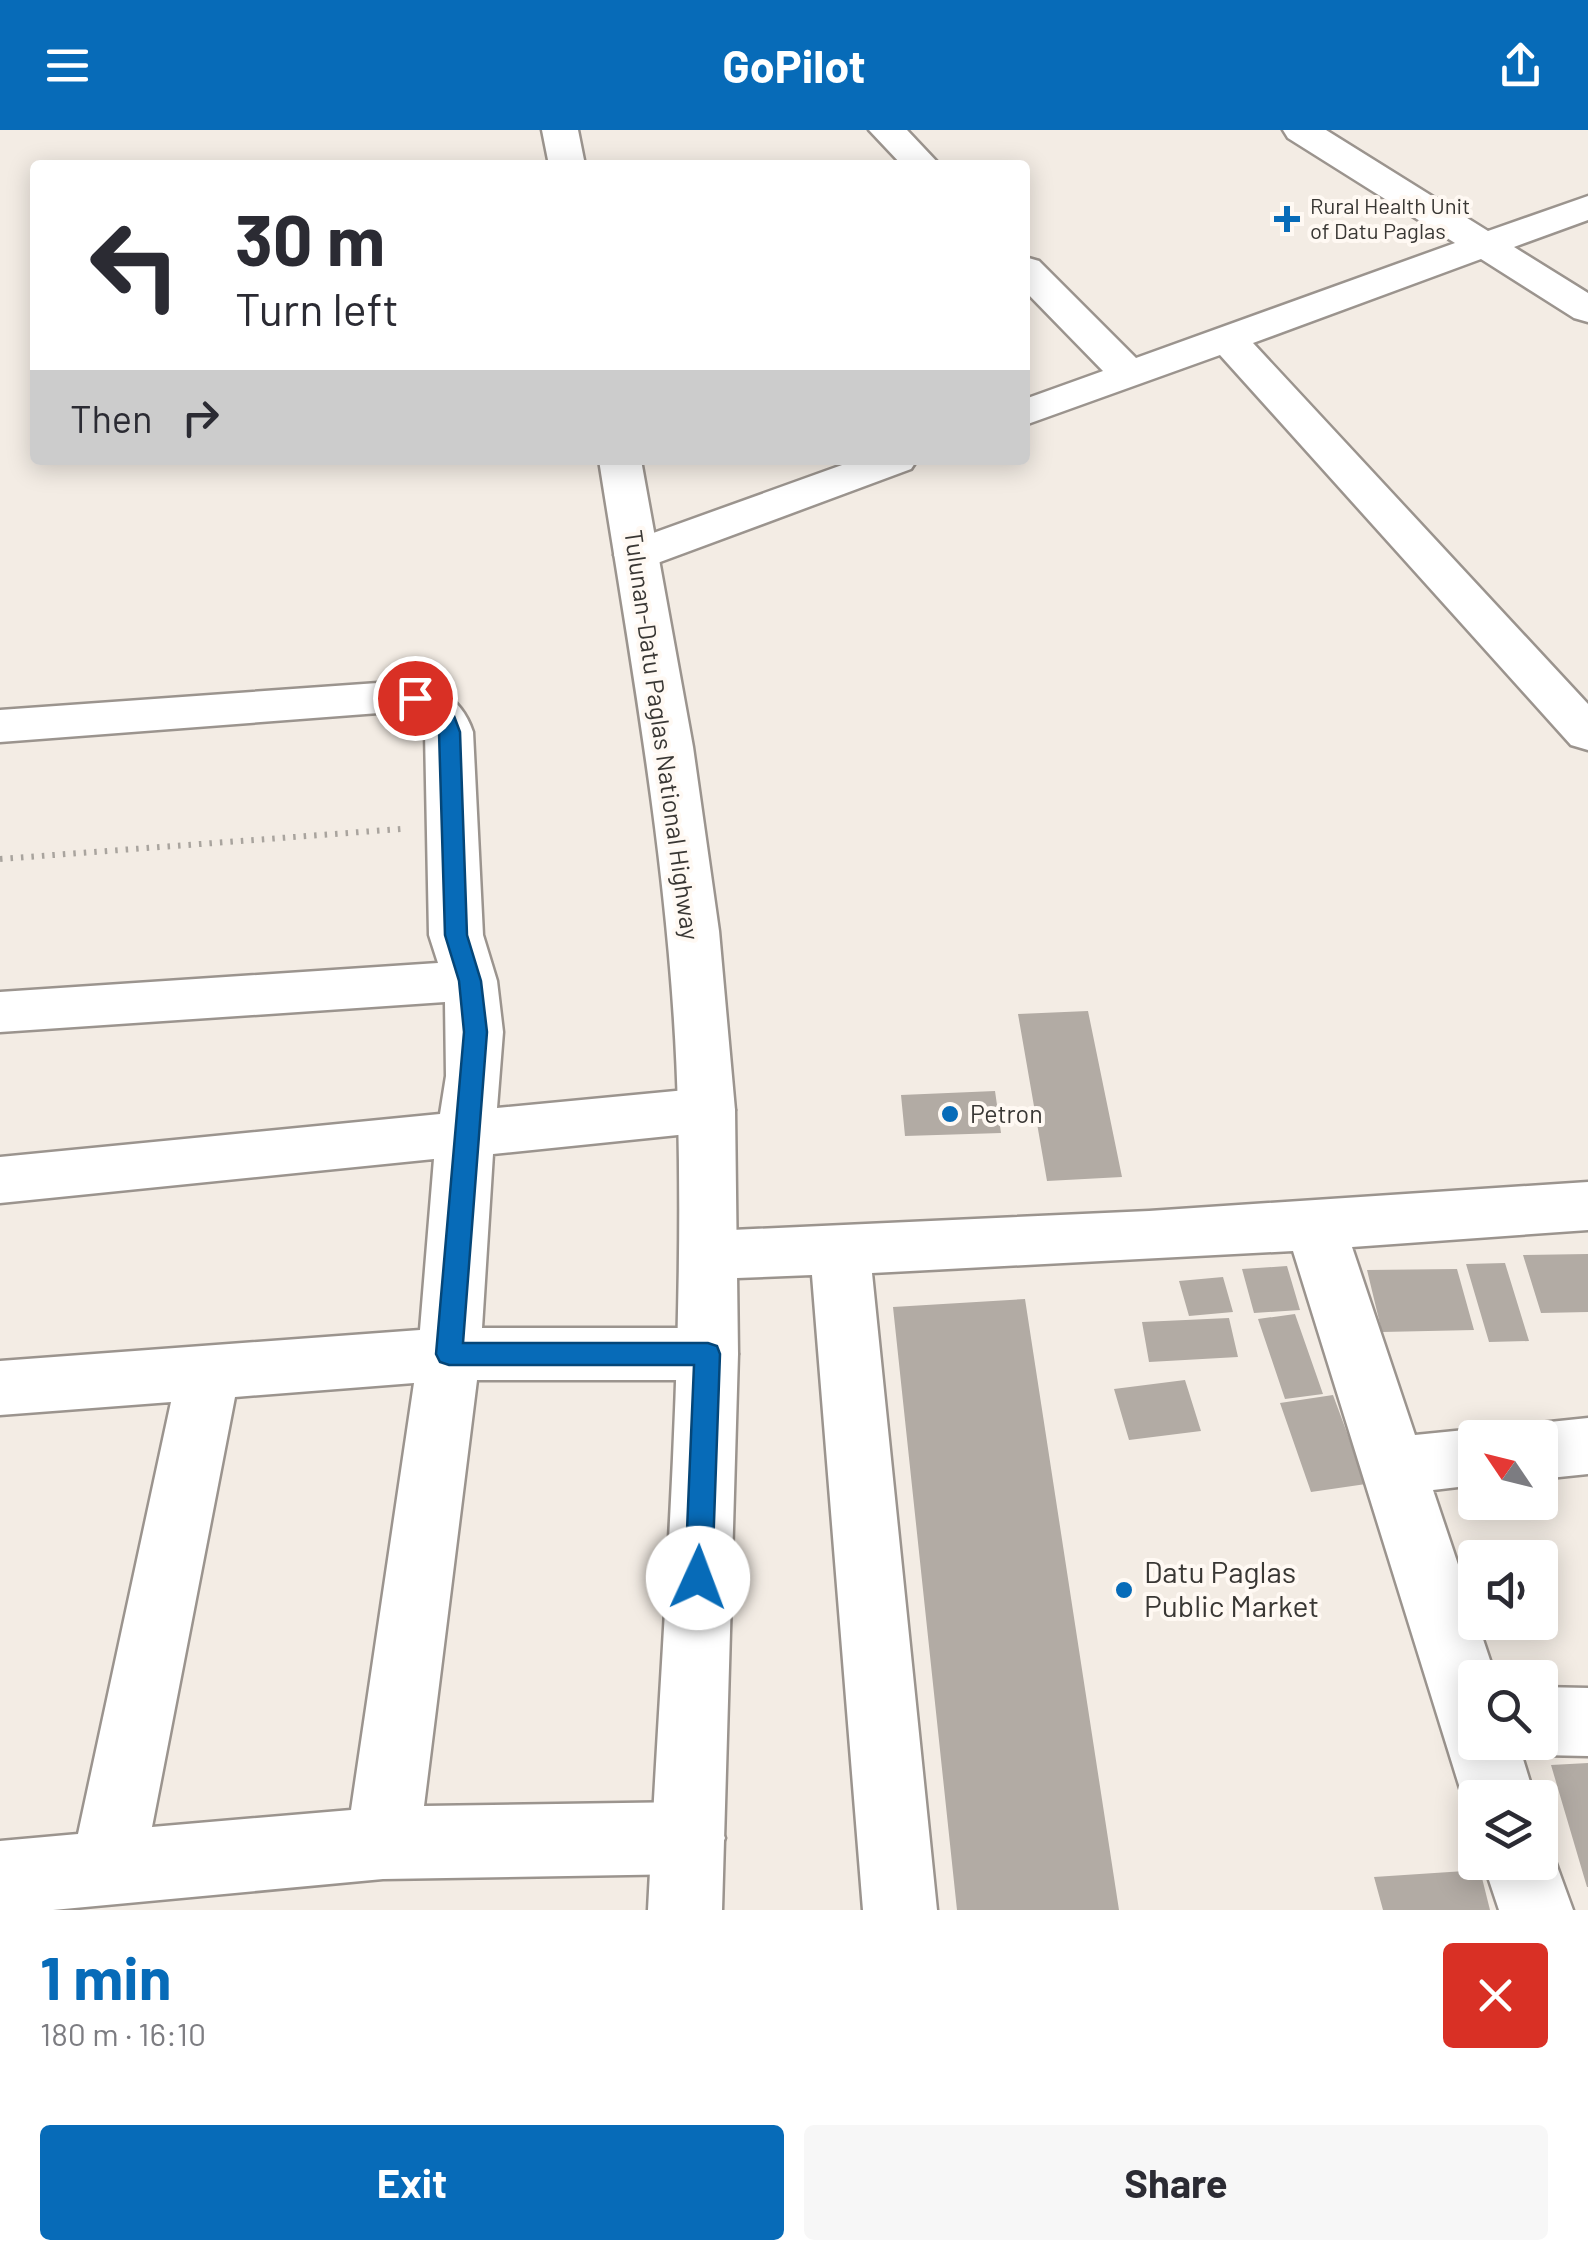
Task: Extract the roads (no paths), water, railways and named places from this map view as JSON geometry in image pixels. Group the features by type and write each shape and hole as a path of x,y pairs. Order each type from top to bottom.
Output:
{"main road":[{"path":"560,130 566,160"},
{"path":"887,130 917,160"},
{"path":"1300,130 1588,310"},
{"path":"1030,410 1588,207"},
{"path":"1030,274 1129,374"},
{"path":"1227,339 1588,734"},
{"name":"Tulunan-Datu Paglas National Highway","path":"621,465 669,748 692,931 707,1110 708,1354 685,1910"},
{"path":"636,555 882,465"},
{"path":"0,726 415,698 444,713 450,732 456,935 470,981 476,1032 474,1076 449,1354 384,1843"},
{"path":"0,1012 470,981"},
{"path":"0,1180 707,1110"},
{"path":"710,1255 1316,1228 1588,1206"},
{"path":"1316,1228 1458,1668"},
{"path":"840,1250 900,1910"},
{"path":"0,1388 449,1354 708,1354"},
{"path":"108,1866 208,1374"},
{"path":"1558,1449 1588,1446"},
{"path":"1392,1466 1458,1460"},
{"path":"1558,1721 1588,1722"},
{"path":"0,1878 384,1843 688,1838"},
{"path":"1526,1880 1536,1910"}],"place":[{"name":"Rural Health Unit of Datu Paglas","path":"1287,219"},
{"name":"Petron","path":"950,1114"},
{"name":"Datu Paglas Public Market","path":"1124,1590"}]}
